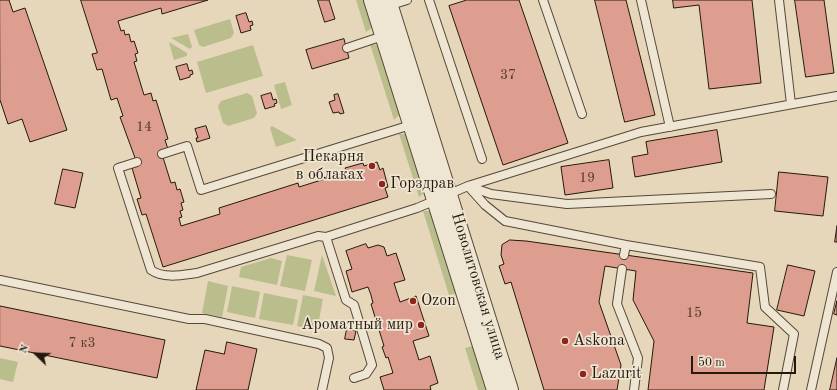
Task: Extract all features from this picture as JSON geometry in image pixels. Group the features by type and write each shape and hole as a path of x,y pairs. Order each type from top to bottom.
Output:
{"street":[{"name":"Новолитовская улица","path":"381,4 443,197 510,390"},
{"name":"Новолитовская улица","path":"443,197 495,390"}],"lane":[{"path":"381,4 407,0"},
{"path":"429,0 482,159"},
{"path":"543,0 582,114"},
{"path":"641,0 670,127"},
{"path":"779,0 791,104"},
{"path":"347,48 391,33"},
{"path":"137,162 118,168 151,270 158,275 180,276 197,273 318,236 326,236 417,208 468,186 641,132 837,96"},
{"path":"162,154 187,146 201,190 419,122"},
{"path":"468,186 491,194 567,204 771,194"},
{"path":"468,186 485,205 505,221 626,245 760,267 765,307 794,334 783,390"},
{"path":"326,236 346,300 354,305 372,365 366,374 354,378"},
{"path":"624,255 626,245"},
{"path":"622,269 617,304 638,358 634,390"},
{"path":"811,390 837,272"},
{"path":"0,280 189,319 205,319 319,344 327,348 329,358 322,390"}],"green space":[{"path":"356,0 365,0 373,27 366,32"},
{"path":"230,19 234,33 231,38 203,47 199,45 194,30"},
{"path":"188,34 192,47 190,49 171,38"},
{"path":"169,42 187,53 187,56 174,60"},
{"path":"370,44 378,45 400,114 394,120"},
{"path":"253,45 263,76 206,93 197,62"},
{"path":"285,82 292,105 281,109 274,85"},
{"path":"247,93 252,96 257,113 254,118 228,126 223,123 218,106 221,101"},
{"path":"272,126 297,140 276,147 270,128"},
{"path":"399,134 407,134 425,192 419,197"},
{"path":"423,211 431,211 457,293 449,295"},
{"path":"287,255 312,260 305,291 280,286"},
{"path":"322,255 336,296 314,291"},
{"path":"271,258 282,261 277,285 239,277 241,267"},
{"path":"208,281 228,286 222,317 202,313"},
{"path":"232,286 260,292 255,318 227,312"},
{"path":"264,293 298,300 293,325 259,319"},
{"path":"303,295 323,299 317,330 297,326"},
{"path":"473,346 487,390 478,390 465,348"},
{"path":"0,358 18,362 13,382 0,379"}],"building":[{"path":"0,0 9,0 13,12 25,8 67,130 30,142 22,119 8,124 0,100"},
{"path":"81,0 208,0 162,14 161,8 118,21 121,31 124,30 125,35 129,34 131,42 134,41 138,53 135,54 137,61 134,62 144,95 151,93 153,101 156,100 168,139 165,140 168,149 161,151 171,183 175,182 177,190 180,189 184,202 181,203 183,210 180,211 182,217 179,218 181,226 220,214 219,208 298,183 299,187 347,172 345,168 363,163 364,166 377,162 380,170 383,168 388,187 385,188 388,197 163,267 146,214 142,215 137,199 141,198 132,168 138,166 120,117 123,116 117,98 111,100 102,69 97,70 92,54 97,53"},
{"path":"318,0 329,0 335,19 325,22"},
{"path":"467,0 519,0 568,143 503,165 449,6"},
{"path":"595,0 626,0 655,115 625,122"},
{"path":"673,0 752,0 761,83 709,89 699,5 674,8"},
{"path":"795,0 824,0 834,73 806,77"},
{"path":"246,13 249,22 252,21 253,25 250,26 251,30 241,33 236,16"},
{"path":"344,39 349,58 312,69 306,50"},
{"path":"187,64 189,71 192,70 193,74 190,75 190,77 180,80 176,67"},
{"path":"271,93 273,100 276,99 277,103 274,104 275,106 265,109 261,96"},
{"path":"338,94 344,113 340,114 339,112 333,113 329,102 335,100 334,95"},
{"path":"206,126 210,138 197,142 196,138 198,138 195,129"},
{"path":"717,130 722,162 635,177 632,157 648,154 646,142"},
{"path":"609,160 613,188 565,195 561,167"},
{"path":"63,169 83,173 75,208 55,204"},
{"path":"779,172 828,177 823,216 775,211"},
{"path":"837,226 837,242 835,242"},
{"path":"510,240 753,273 747,323 774,327 764,390 648,390 654,341 633,300 636,271 605,266 599,302 621,365 617,390 544,390 511,282 505,284 499,266 504,264 501,255 502,245"},
{"path":"366,244 368,248 378,245 384,247 387,256 396,253 405,280 394,283 400,302 416,296 429,336 413,341 419,360 430,356 438,383 430,386 431,390 384,390 380,377 393,373 388,357 386,358 382,347 384,346 371,304 373,303 371,295 368,287 352,292 346,271 352,269 346,251"},
{"path":"788,265 815,271 804,316 777,310"},
{"path":"837,301 837,315 834,314"},
{"path":"0,306 165,340 157,378 0,346"},
{"path":"347,329 356,331 354,340 345,339"},
{"path":"227,342 257,349 248,390 196,390 205,350 224,354"},
{"path":"837,358 837,390 830,390"}],"place":[{"name":"Пекарня в облаках","path":"372,166"},
{"name":"Горздрав","path":"382,184"},
{"name":"Ozon","path":"413,301"},
{"name":"Ароматный мир","path":"421,325"},
{"name":"Askona","path":"565,341"},
{"name":"Lazurit","path":"583,374"}]}
